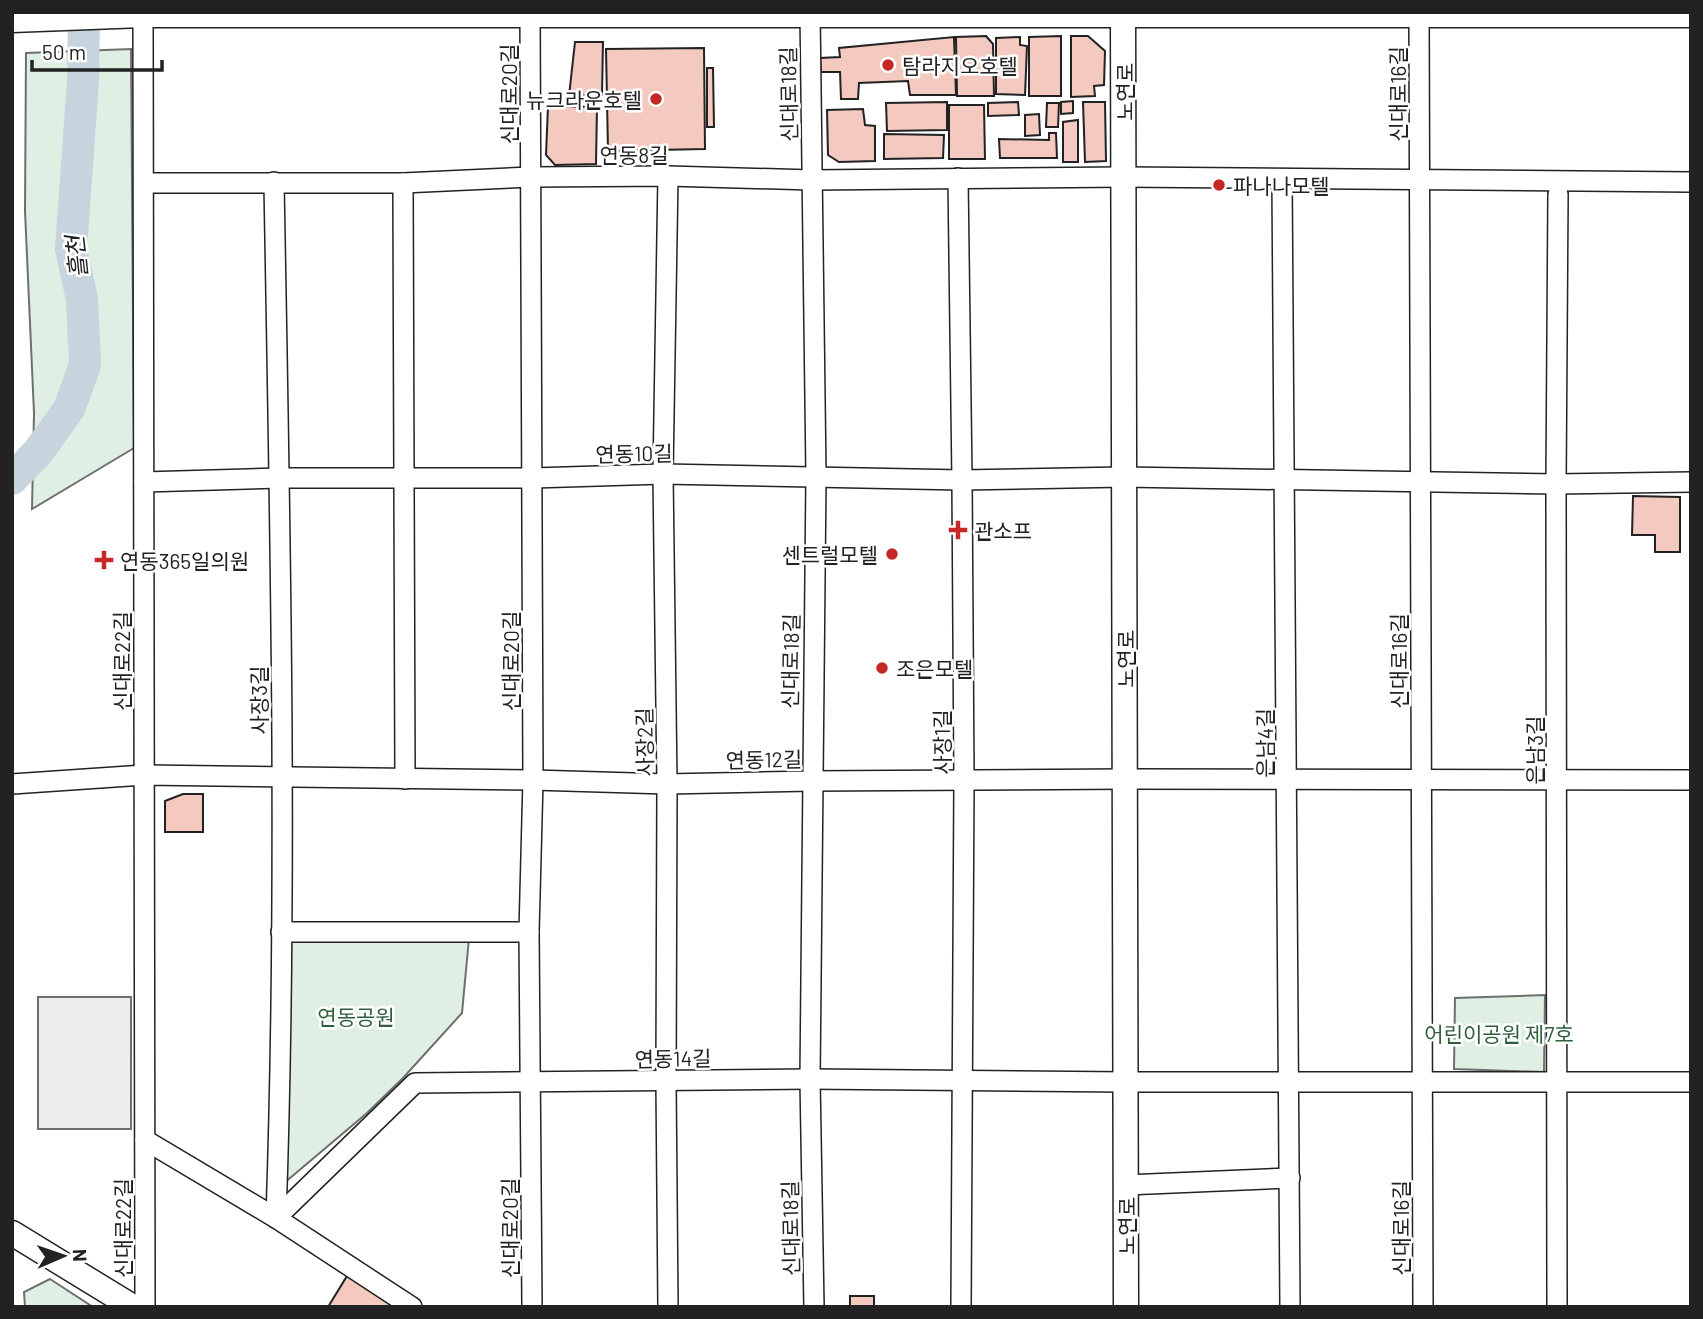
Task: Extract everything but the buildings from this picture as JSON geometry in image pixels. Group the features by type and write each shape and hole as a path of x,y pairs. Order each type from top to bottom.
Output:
{"main road":[{"path":"17,20 137,14 1691,15"},
{"name":"노연로","path":"1124,14 1126,1307"},
{"path":"12,1233 133,1307"}],"street":[{"name":"신대로20길","path":"530,13 533,779 529,932 532,1307"},
{"name":"신대로22길","path":"137,14 144,183 145,1307"},
{"name":"신대로18길","path":"810,14 816,476 810,1079 814,1307"},
{"name":"신대로16길","path":"1419,14 1423,1307"},
{"name":"연동8길","path":"144,183 403,183 531,177 668,176 812,180 1124,177 1691,182"},
{"name":"사장2길","path":"668,176 663,474 667,784 668,1307"},
{"name":"사장1길","path":"958,178 964,782 961,1307"},
{"name":"은남4길","path":"1282,179 1290,1307"},
{"name":"사장3길","path":"274,182 282,778 276,1218"},
{"path":"403,183 405,779"},
{"name":"은남3길","path":"1557,1307 1558,194"},
{"name":"연동10길","path":"144,482 663,474 962,480 1124,477 1556,484 1691,482"},
{"name":"연동12길","path":"12,784 144,775 533,779 667,784 1125,779 1691,780"},
{"path":"281,932 529,932"},
{"name":"연동14길","path":"276,1218 415,1083 810,1079 1691,1082"},
{"path":"145,1140 276,1218 412,1307"},
{"path":"1126,1185 1290,1178"}],"green space":[{"path":"131,49 134,448 32,509 34,413 25,211 26,53"},
{"name":"연동공원","path":"469,938 462,1013 367,1113 277,1189 282,940"},
{"name":"어린이공원 제7호","path":"1545,995 1544,1072 1454,1069 1455,998"},
{"path":"50,1279 93,1307 25,1307 24,1292"}],"shaded area":[{"path":"38,997 131,997 131,1129 38,1129"}],"waterway":[{"name":"흘천","path":"12,479 38,452 69,409 85,365 82,299 71,249 83,81 84,12"}],"place":[{"name":"탐라지오호텔","path":"888,65"},
{"name":"뉴크라운호텔","path":"656,99"},
{"name":"파나나모텔","path":"1219,185"},
{"name":"관소프","path":"958,530"},
{"name":"센트럴모텔","path":"892,554"},
{"name":"연동365일의원","path":"104,560"},
{"name":"조은모텔","path":"882,668"}]}
